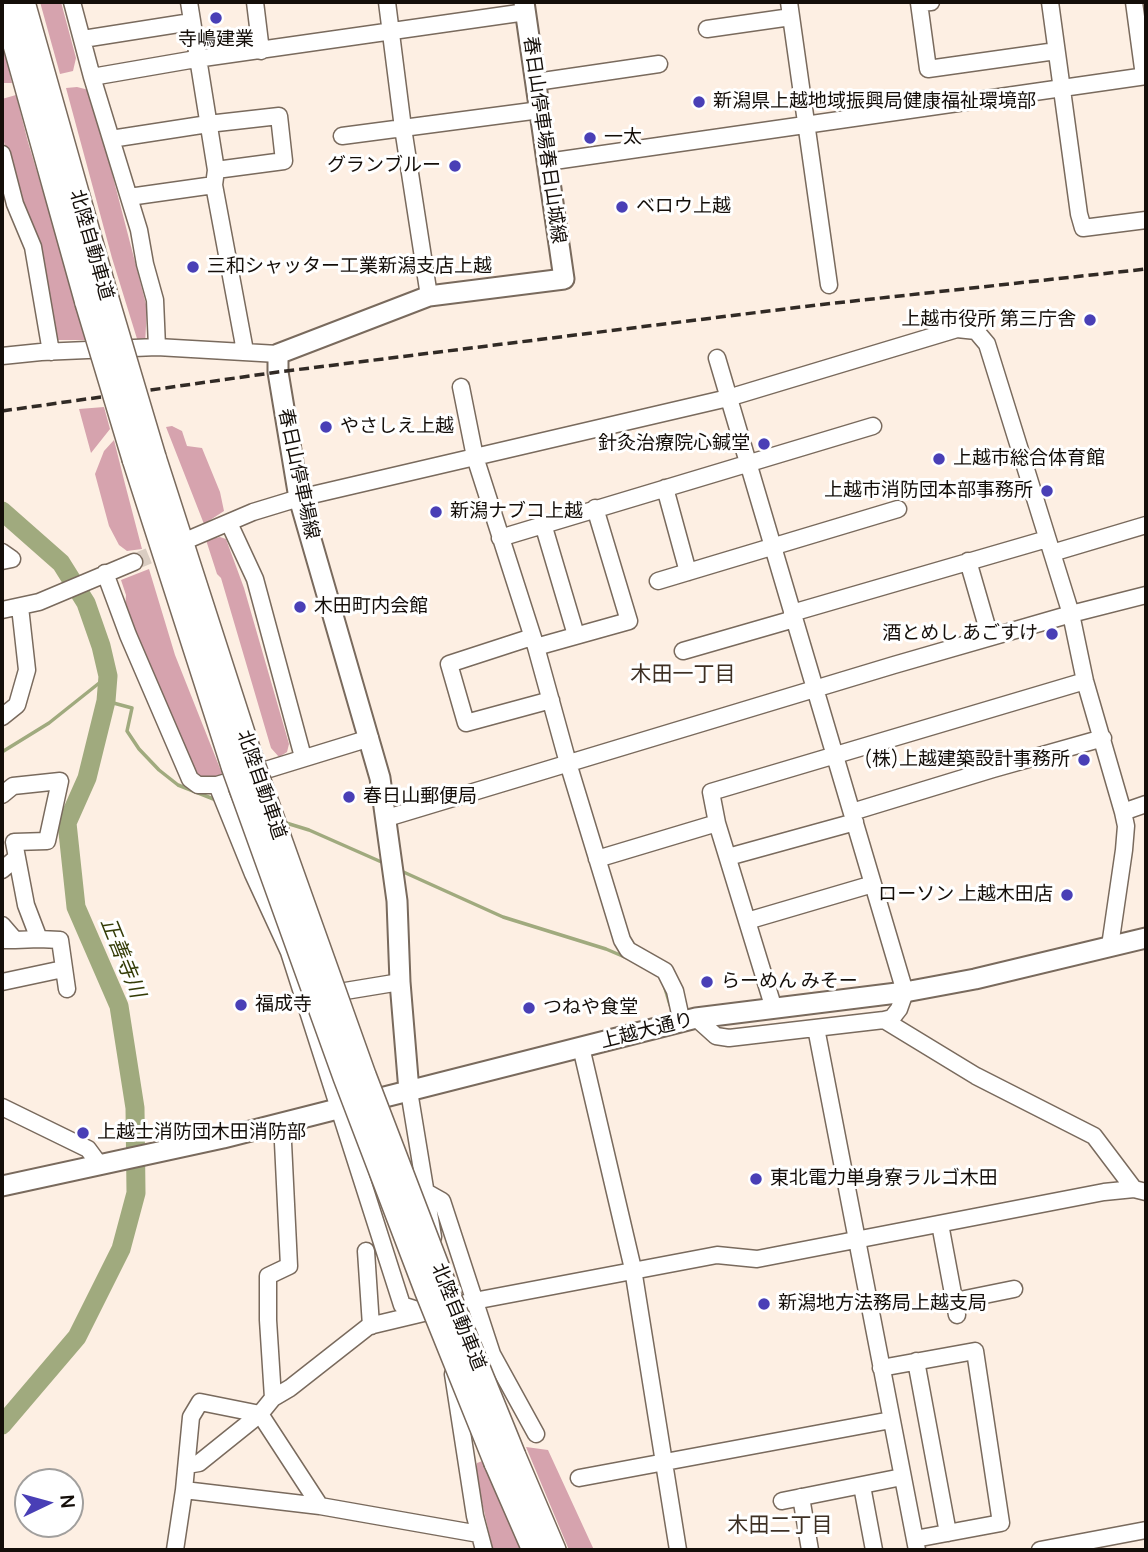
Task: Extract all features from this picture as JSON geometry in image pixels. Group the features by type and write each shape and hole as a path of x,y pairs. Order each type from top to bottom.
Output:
{"highway":[{"name":"北陸自動車道","path":"3,2 144,458 345,1077 427,1292 505,1459 554,1550"},
{"name":"北陸自動車道","path":"23,2 97,301"},
{"name":"北陸自動車道","path":"505,1459 534,1550"}],"main road":[{"name":"春日山停車場春日山城線","path":"429,296 564,279 525,7"},
{"path":"278,354 429,296"},
{"name":"春日山停車場線","path":"278,354 278,372 299,498 380,778 397,901 400,982 409,1091"},
{"name":"上越大通り","path":"108,1162 340,1109 689,1021 905,992 975,979 1146,938"},
{"path":"2,1186 108,1162"}],"street":[{"path":"72,2 129,197 155,300 157,347"},
{"path":"189,2 196,59 245,351"},
{"path":"255,2 261,51"},
{"path":"389,2 403,128 429,296"},
{"path":"931,2 919,3 929,69 1056,51"},
{"path":"1050,2 1083,228 1146,220"},
{"path":"547,162 1145,76 1133,2"},
{"path":"92,77 392,31 525,7"},
{"path":"706,29 790,9 829,285"},
{"path":"83,39 191,22"},
{"path":"536,82 659,64"},
{"path":"342,136 540,110"},
{"path":"111,139 279,116 284,160 129,197"},
{"path":"2,154 15,204 33,247 51,352"},
{"path":"192,538 253,512 299,498 728,398 957,329 976,331 987,344 1071,614 1085,681 1123,812 1126,826 1124,850 1110,946"},
{"path":"2,356 157,347 278,354"},
{"path":"461,387 475,457 534,642 622,940 628,950 666,971 689,1021 716,1036 729,1038 892,1018 899,1009 905,992 717,358"},
{"path":"500,538 873,426"},
{"path":"664,488 688,572"},
{"path":"551,700 466,723 449,664 629,621 594,508"},
{"path":"658,581 898,509"},
{"path":"229,523 255,579 303,757"},
{"path":"543,524 576,635"},
{"path":"683,651 968,561 1146,525"},
{"path":"2,552 12,559 2,561"},
{"path":"968,561 990,637"},
{"path":"2,610 39,602 134,562"},
{"path":"105,573 128,635 190,779 198,785 217,785 370,738"},
{"path":"387,818 990,637 1146,595"},
{"path":"2,717 17,705 27,670 20,607"},
{"path":"774,1009 717,823 711,792 1085,681"},
{"path":"728,857 993,769 1103,738"},
{"path":"2,795 13,786 60,781 47,841 14,842 26,905 39,939"},
{"path":"217,785 253,874 289,952 402,1305 426,1312"},
{"path":"1123,812 1146,804"},
{"path":"597,859 717,823"},
{"path":"2,870 16,859"},
{"path":"747,921 873,884"},
{"path":"2,925 8,940 60,940 67,989"},
{"path":"2,982 64,969"},
{"path":"303,998 400,982"},
{"path":"884,1020 976,1076 1094,1136 1140,1191"},
{"path":"816,1028 857,1241 881,1368 902,1477 916,1545 948,1533 1001,1523 975,1351 881,1368"},
{"path":"581,1047 633,1269 678,1550"},
{"path":"409,1091 445,1308 467,1469 484,1550"},
{"path":"2,1107 88,1149 108,1162"},
{"path":"273,1398 268,1276 289,1266 282,1122"},
{"path":"187,1465 199,1463 260,1414 273,1398 371,1326 474,1301 633,1269 717,1255 757,1259 1104,1192 1140,1191"},
{"path":"426,1192 442,1201 492,1354 536,1434"},
{"path":"940,1224 956,1308 1014,1289"},
{"path":"366,1251 371,1326"},
{"path":"916,1362 948,1533"},
{"path":"175,1550 191,1418 200,1402 260,1414 320,1506"},
{"path":"579,1478 891,1420"},
{"path":"782,1501 902,1477"},
{"path":"862,1486 874,1550"},
{"path":"184,1490 320,1506 479,1534"},
{"path":"801,1497 810,1550"},
{"path":"1040,1550 1146,1530"}],"shaded area":[{"path":"40,2 61,2 76,58 73,71 60,74"},
{"path":"2,40 12,83 2,83"},
{"path":"66,88 89,90 93,100 147,308 145,344 138,342 112,258"},
{"path":"16,95 88,340 54,340 2,134 2,99"},
{"path":"104,407 110,429 91,453 79,409"},
{"path":"172,426 182,431 187,446 202,448 220,492 224,511 204,524 166,427"},
{"path":"114,440 142,549 127,551 119,545 109,526 95,474 104,451"},
{"path":"220,537 226,539 244,588 289,744 287,752 279,757 271,748 221,578 217,574 206,540"},
{"path":"149,569 175,655 223,776 211,780 201,778 192,770 125,610 126,595 121,580"},
{"path":"526,1447 548,1450 594,1550 569,1550"},
{"path":"488,1459 524,1550 493,1550 475,1472 477,1463"}],"waterway":[{"name":"正善寺川","path":"2,511 61,563 86,603 108,676 106,701 87,778 67,823 76,907 119,1006 135,1108 136,1193 121,1249 77,1337 2,1425"},
{"path":"2,752 49,723 108,676"},
{"path":"106,701 132,708 127,731 139,749 159,770 178,785 216,800"},
{"path":"283,822 309,830 386,864"},
{"path":"399,870 503,917 627,958"},
{"path":"664,985 670,1005"}],"tunnel":[{"path":"134,562 170,547"}],"railway":[{"path":"2,411 278,372 817,305 1146,269"}],"place":[{"name":"寺嶋建業","path":"216,18"},
{"name":"新潟県上越地域振興局健康福祉環境部","path":"699,102"},
{"name":"一太","path":"590,138"},
{"name":"グランブルー","path":"455,166"},
{"name":"ベロウ上越","path":"622,207"},
{"name":"三和シャッター工業新潟支店上越","path":"193,267"},
{"name":"上越市役所 第三庁舎","path":"1090,320"},
{"name":"やさしえ上越","path":"326,427"},
{"name":"針灸治療院心鍼堂","path":"764,444"},
{"name":"上越市総合体育館","path":"939,459"},
{"name":"上越市消防団本部事務所","path":"1047,491"},
{"name":"新潟ナブコ上越","path":"436,512"},
{"name":"木田町内会館","path":"300,607"},
{"name":"酒とめし あごすけ","path":"1052,634"},
{"name":"(株)上越建築設計事務所","path":"1084,760"},
{"name":"春日山郵便局","path":"349,797"},
{"name":"ローソン 上越木田店","path":"1067,895"},
{"name":"らーめん みそー","path":"707,982"},
{"name":"福成寺","path":"241,1005"},
{"name":"つねや食堂","path":"529,1008"},
{"name":"上越士消防団木田消防部","path":"83,1133"},
{"name":"東北電力単身寮ラルゴ木田","path":"756,1179"},
{"name":"新潟地方法務局上越支局","path":"764,1304"}],"district":[{"name":"木田一丁目","path":"683,675"},
{"name":"木田二丁目","path":"780,1526"}]}
